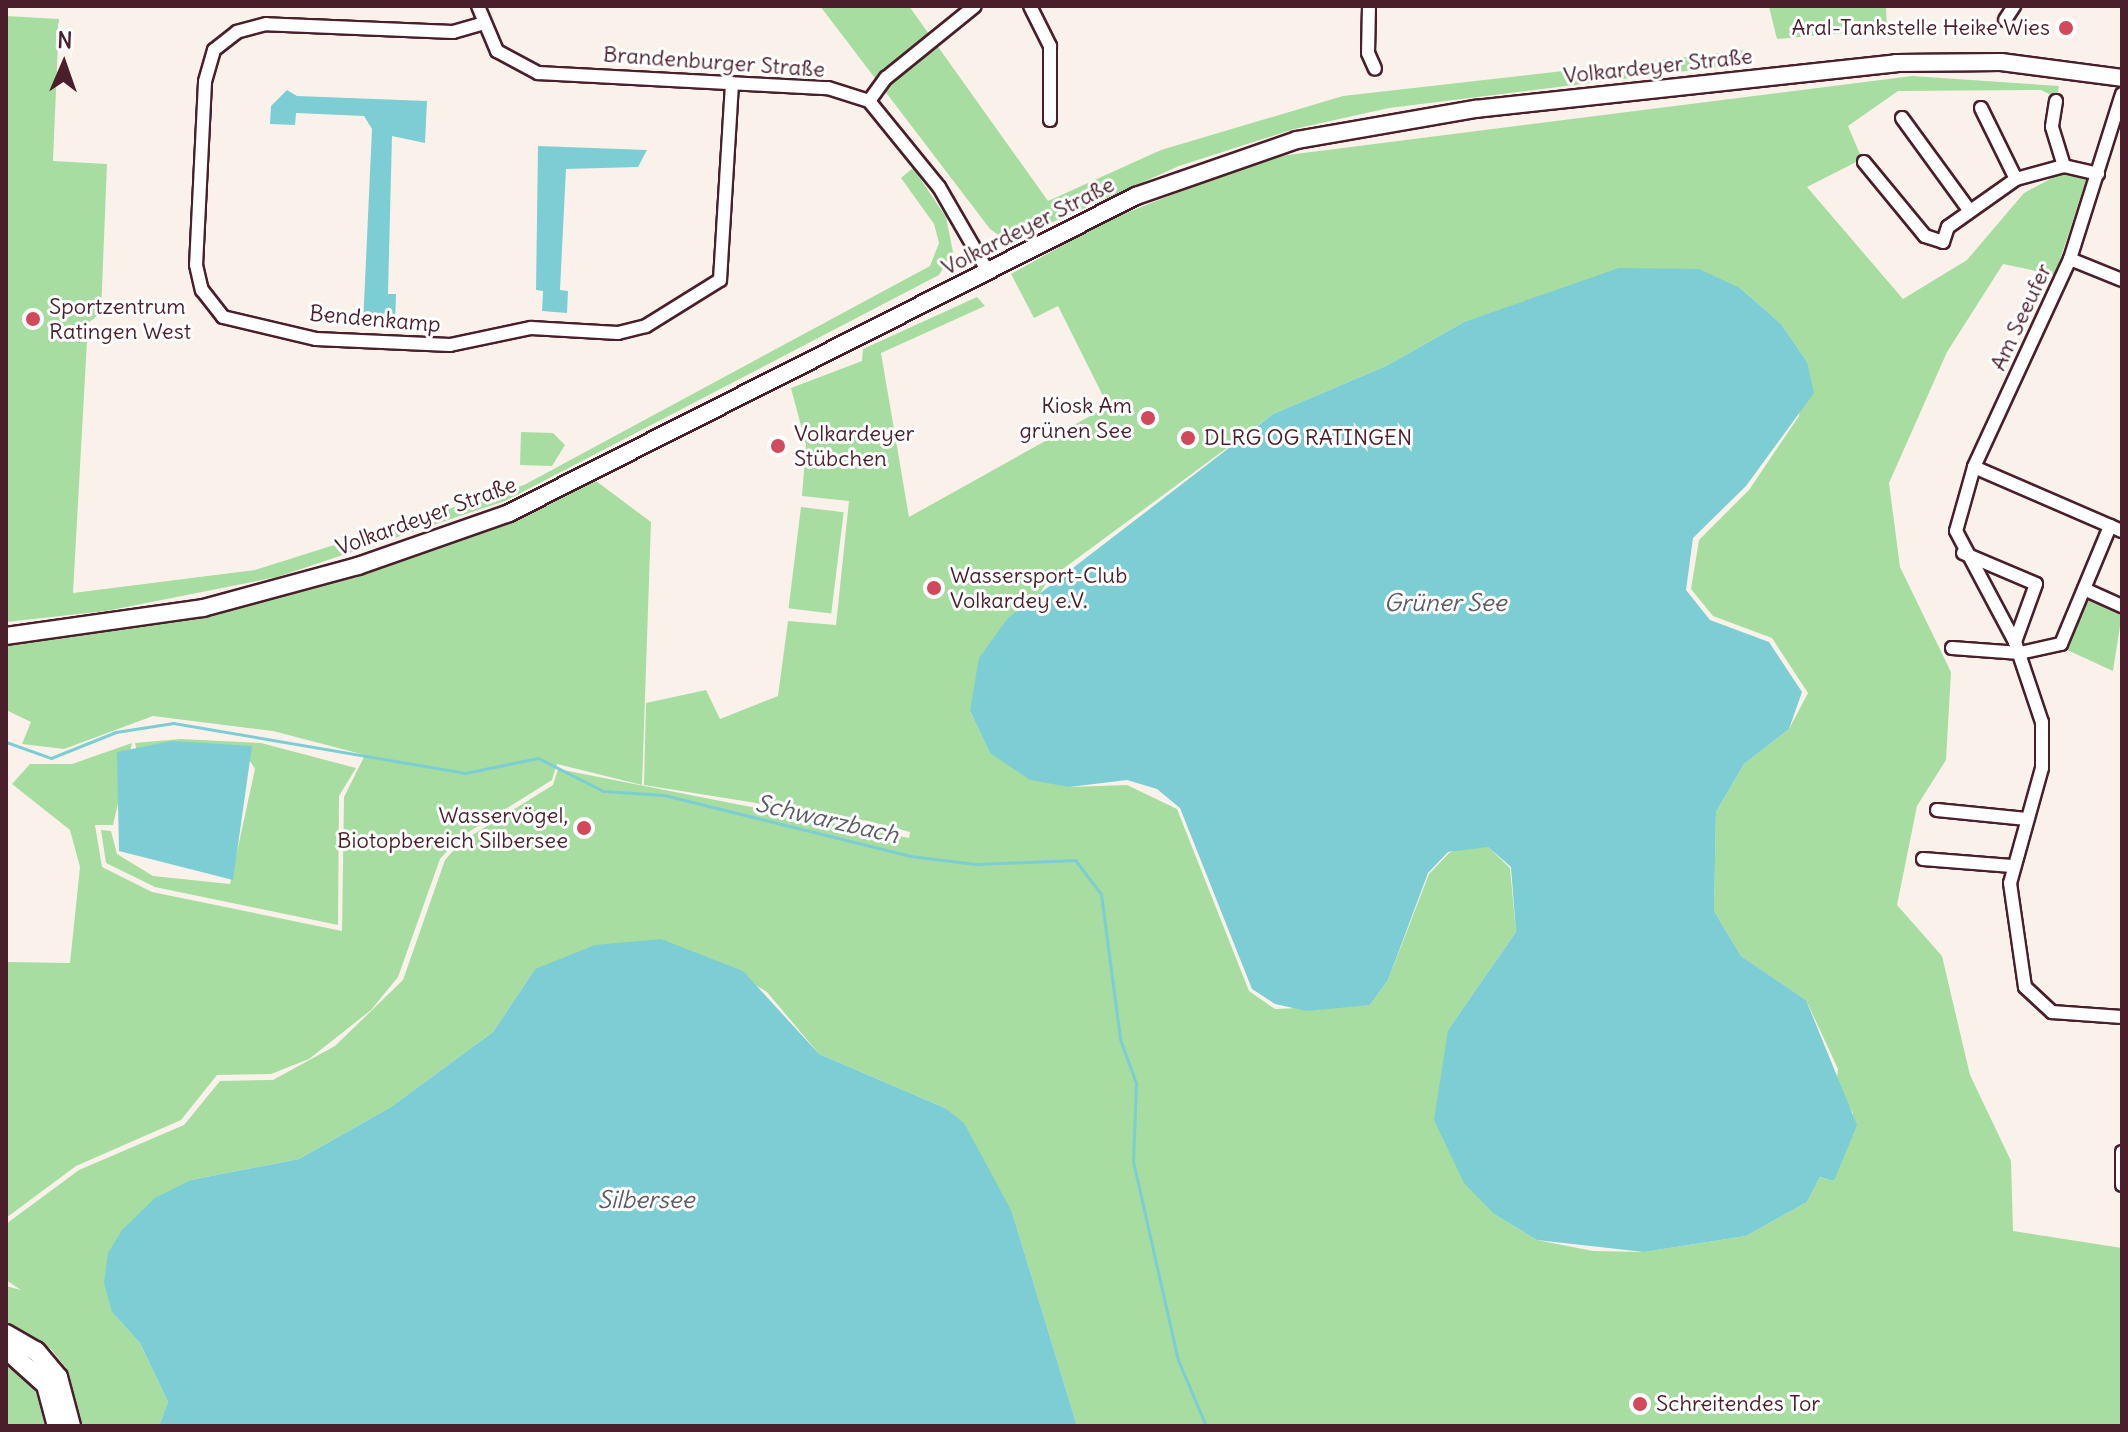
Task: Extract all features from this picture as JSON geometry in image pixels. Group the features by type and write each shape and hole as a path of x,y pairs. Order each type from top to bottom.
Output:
{"highway":[{"path":"6,1334 36,1351 58,1377 71,1426"},
{"path":"6,1349 46,1385 57,1426"}],"main road":[{"name":"Volkardeyer Straße","path":"6,636 203,608 358,566 509,513 1188,175 1389,121 1896,63 2001,62 2122,78"}],"street":[{"name":"Brandenburger Straße","path":"478,6 481,24 506,59 538,73 828,88 869,101"},
{"path":"975,6 886,78 869,101 939,187 988,272"},
{"path":"1030,6 1050,46 1050,120"},
{"path":"1369,6 1375,69"},
{"path":"2005,20 2014,6"},
{"name":"Bendenkamp","path":"481,24 453,32 266,24 237,32 214,50 205,82 196,265 202,290 223,317 316,339 450,345 531,328 618,333 646,326 720,280 732,83"},
{"name":"Am Seeufer","path":"2122,94 2070,259 1974,467 1956,518 1963,553 2017,647 2043,736 2027,819 2012,866 2011,909 2030,998 2052,1012 2122,1017"},
{"path":"2056,101 2052,127 2064,166"},
{"path":"1981,108 2016,179"},
{"path":"1902,118 1969,210"},
{"path":"1864,162 1925,236 1943,242 1948,227 2016,179 2064,166 2098,174"},
{"path":"2070,259 2122,280"},
{"path":"1952,648 2061,644 2084,589 2116,528 1974,467"},
{"path":"1963,553 2036,584 2017,647"},
{"path":"2084,589 2122,606"},
{"path":"1937,810 2027,819"},
{"path":"1923,859 2012,866"},
{"path":"2122,1152 2122,1185"}],"green space":[{"path":"820,6 909,6 1048,201 1161,150 1343,96 1747,50 1751,63 1389,108 1294,129 1179,166 1008,242 990,229"},
{"path":"1886,6 1887,29 1777,39 1769,7"},
{"path":"6,16 59,19 53,161 107,164 101,313 88,323 73,593 255,570 524,485 930,266 939,243 934,224 901,178 913,168 946,217 953,252 939,275 505,501 277,577 106,611 6,622"},
{"path":"1912,76 2059,86 2057,98 2041,90 1898,91 1848,126 1862,159 1807,187 1903,299 1967,260 2024,193 2063,172 2087,177 2055,275 2003,264 1947,352 1889,483 1900,567 1951,672 1946,760 1917,806 1897,905 1942,956 1970,1075 2011,1161 2013,1231 2122,1248 2122,1426 1077,1426 1012,1212 945,1108 819,1054 767,992 721,964 535,969 493,1032 391,1107 299,1159 191,1180 112,1312 140,1343 168,1402 159,1426 82,1426 66,1368 51,1349 6,1322 6,1286 21,1290 6,1280 6,1224 79,1170 184,1125 220,1081 273,1080 335,1046 403,980 445,860 461,842 553,785 558,769 909,838 910,832 868,821 644,785 646,703 706,690 720,719 778,696 788,621 836,625 849,501 802,496 806,445 791,388 862,361 863,349 977,297 985,306 881,353 909,517 1108,406 1058,306 1034,318 1011,274 1106,221 1264,158","holes":["1740,288 1781,324 1807,362 1799,416 1749,490 1699,540 1691,589 1713,616 1772,638 1808,693 1789,729 1744,764 1716,812 1714,911 1741,956 1806,1000 1838,1069 1836,1087 1853,1113 1834,1181 1820,1177 1807,1202 1746,1236 1644,1252 1593,1251 1537,1240 1494,1214 1448,1030 1516,932 1510,868 1488,847 1475,843 1449,853 1429,874 1388,980 1370,1005 1275,1009 1249,991 1177,809 1127,785 1069,787 990,753 970,711 1048,580 1273,414 1386,366 1464,322 1532,300"]},
{"path":"521,432 553,433 565,445 552,466 520,465"},
{"path":"592,478 651,522 642,785 557,764 552,780 459,838 440,859 398,977 371,1010 309,1059 271,1074 217,1075 181,1120 76,1166 6,1218 6,962 70,963 80,867 70,830 12,784 30,764 72,764 132,743 113,825 95,825 102,867 152,892 342,931 344,797 365,755 273,731 153,716 64,749 22,744 31,722 6,710 6,642 140,626 282,596 472,533"},
{"path":"801,507 844,512 831,613 789,608"},
{"path":"2086,598 2122,613 2113,671 2065,649"},
{"path":"181,739 261,743 356,768 339,796 338,925 155,887 106,863 101,830 111,831 117,854 153,876 230,884 255,769 246,755 137,752 135,743"},
{"path":"6,1363 28,1379 44,1407 45,1426 6,1426"}],"water":[{"path":"287,90 297,96 427,101 425,143 392,136 388,294 396,294 395,326 363,325 372,129 364,116 296,113 295,125 270,124 271,106"},
{"path":"538,146 647,150 638,167 566,169 560,290 568,291 567,313 542,311 543,291 536,290"},
{"name":"Grüner See","path":"1619,268 1699,269 1740,288 1781,324 1807,362 1814,393 1746,486 1693,538 1686,590 1710,620 1769,642 1802,692 1789,729 1744,764 1716,812 1714,911 1741,956 1806,1000 1857,1125 1834,1181 1820,1177 1807,1202 1746,1236 1644,1252 1537,1240 1494,1214 1464,1183 1434,1120 1448,1030 1516,932 1511,867 1488,847 1448,852 1428,873 1388,980 1370,1005 1307,1011 1275,1004 1252,989 1180,808 1157,789 1127,780 1069,787 1030,780 990,753 970,711 979,658 1008,618 1273,414 1386,366 1464,322"},
{"path":"172,741 252,746 233,880 119,851 117,752"},
{"name":"Silbersee","path":"661,939 743,971 819,1054 945,1108 964,1123 1012,1212 1077,1426 159,1426 168,1402 140,1343 112,1312 104,1283 108,1253 122,1230 155,1198 191,1180 299,1159 391,1107 493,1032 535,969 595,945"}],"waterway":[{"name":"Schwarzbach","path":"6,742 51,758 116,732 173,723 465,773 538,758 603,791 664,795 910,856 976,864 1075,860 1101,894 1120,1039 1136,1083 1133,1161 1178,1360 1206,1426"}],"place":[{"name":"Aral-Tankstelle Heike Wies","path":"2066,28"},
{"name":"Sportzentrum Ratingen West","path":"33,319"},
{"name":"Kiosk Am grünen See","path":"1148,418"},
{"name":"DLRG OG RATINGEN","path":"1188,438"},
{"name":"Volkardeyer Stübchen","path":"778,446"},
{"name":"Wassersport-Club Volkardey e.V.","path":"934,588"},
{"name":"Wasservögel, Biotopbereich Silbersee","path":"584,828"},
{"name":"Schreitendes Tor","path":"1640,1404"}]}
